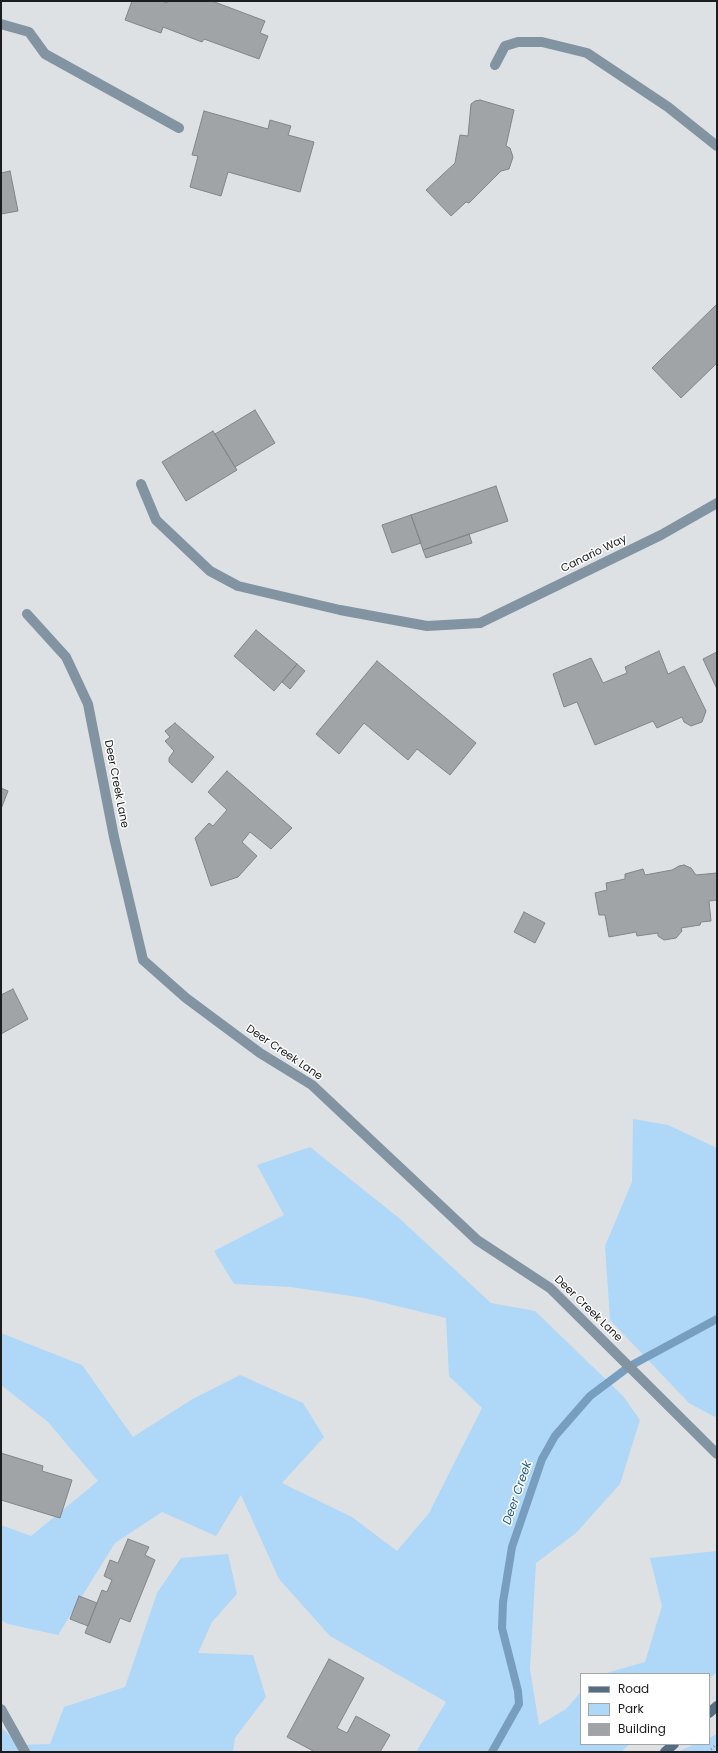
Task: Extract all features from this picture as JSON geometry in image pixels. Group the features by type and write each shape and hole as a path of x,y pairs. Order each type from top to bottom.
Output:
{"street":[{"path":"1,24 29,32 45,54 179,128"},
{"path":"495,65 505,46 518,42 542,42 587,53 668,107 717,146"},
{"name":"Canario Way","path":"141,484 156,520 210,571 238,586 340,610 427,626 480,623 660,535 716,505"},
{"name":"Deer Creek Lane","path":"27,614 66,657 88,704 114,837 143,960 186,998 260,1053 312,1085 477,1240 550,1288 717,1454"},
{"path":"1,1709 25,1752"},
{"path":"665,1752 673,1745"}],"path":[{"path":"708,1752 717,1744"}],"green space":[{"path":"633,1119 668,1125 717,1148 717,1418 689,1403 610,1320 605,1246 632,1182"},
{"path":"310,1147 399,1218 491,1303 535,1311 623,1396 640,1420 620,1484 576,1533 536,1563 530,1669 539,1725 566,1709 580,1693 580,1745 629,1745 621,1752 416,1752 446,1702 330,1636 279,1579 241,1495 216,1536 162,1512 115,1543 58,1635 8,1624 1,1620 1,1525 31,1536 98,1481 48,1422 1,1385 1,1333 82,1365 133,1437 191,1400 240,1375 303,1403 324,1437 282,1483 352,1517 397,1551 429,1513 482,1408 449,1376 446,1318 364,1298 291,1287 234,1284 214,1251 284,1215 257,1165"},
{"path":"717,1551 717,1672 710,1678 710,1673 606,1673 645,1662 662,1606 650,1558"},
{"path":"228,1554 237,1594 212,1622 198,1653 253,1655 266,1697 235,1738 233,1752 1,1752 1,1727 19,1745 50,1744 64,1707 125,1687 157,1593 181,1558"},
{"path":"717,1734 717,1752 677,1752 693,1745 710,1745 710,1738"}],"building":[{"path":"132,1 161,1 167,3 168,1 212,1 265,21 260,33 268,36 259,59 204,39 202,42 163,27 161,33 125,20"},
{"path":"480,100 514,110 506,146 510,148 513,157 509,169 501,171 469,203 466,202 451,216 426,190 455,163 460,135 468,136 471,104"},
{"path":"204,111 268,129 270,120 291,126 288,135 314,142 300,192 228,172 221,196 190,187 198,156 192,155"},
{"path":"10,171 18,211 1,214 1,173"},
{"path":"717,304 717,363 681,398 652,368"},
{"path":"255,410 275,443 235,467 215,434"},
{"path":"213,431 237,470 186,501 162,462"},
{"path":"496,486 508,521 423,550 411,515"},
{"path":"411,515 421,543 392,553 382,525"},
{"path":"469,534 472,543 426,558 423,550"},
{"path":"256,630 297,664 274,691 234,656"},
{"path":"659,651 668,674 684,666 706,711 702,722 691,726 684,722 682,717 657,728 653,721 595,745 577,702 564,707 553,674 591,658 603,683 627,673 625,667"},
{"path":"717,652 717,689 703,659"},
{"path":"377,661 476,743 450,775 417,749 408,760 364,723 339,754 316,734"},
{"path":"297,664 305,671 290,689 282,682"},
{"path":"175,723 214,757 192,783 169,762 169,758 174,751 165,741 170,737 165,731"},
{"path":"227,771 292,828 271,849 250,832 242,842 257,856 238,877 211,886 195,838 209,823 213,826 227,810 208,792"},
{"path":"1,788 8,791 1,809"},
{"path":"684,865 691,868 696,875 717,873 717,900 709,901 711,921 701,922 700,925 681,928 682,931 676,938 664,940 658,936 658,933 637,936 636,932 609,937 605,915 599,915 595,893 607,890 606,883 625,879 625,874 643,869 645,875 672,870"},
{"path":"524,912 545,923 535,943 514,932"},
{"path":"13,989 28,1019 1,1034 1,995"},
{"path":"1,1453 43,1466 42,1471 72,1480 60,1518 1,1500"},
{"path":"128,1539 149,1547 145,1555 155,1560 130,1622 120,1618 110,1643 85,1633 102,1590 107,1592 112,1580 104,1576 110,1560 118,1563"},
{"path":"79,1596 97,1603 88,1626 70,1619"},
{"path":"329,1659 364,1678 337,1728 347,1733 356,1716 390,1735 380,1752 315,1752 287,1737"}],"waterway":[{"name":"Deer Creek","path":"492,1752 519,1704 518,1691 502,1628 503,1602 512,1547 542,1459 555,1436 590,1396 630,1366 717,1319"}]}
